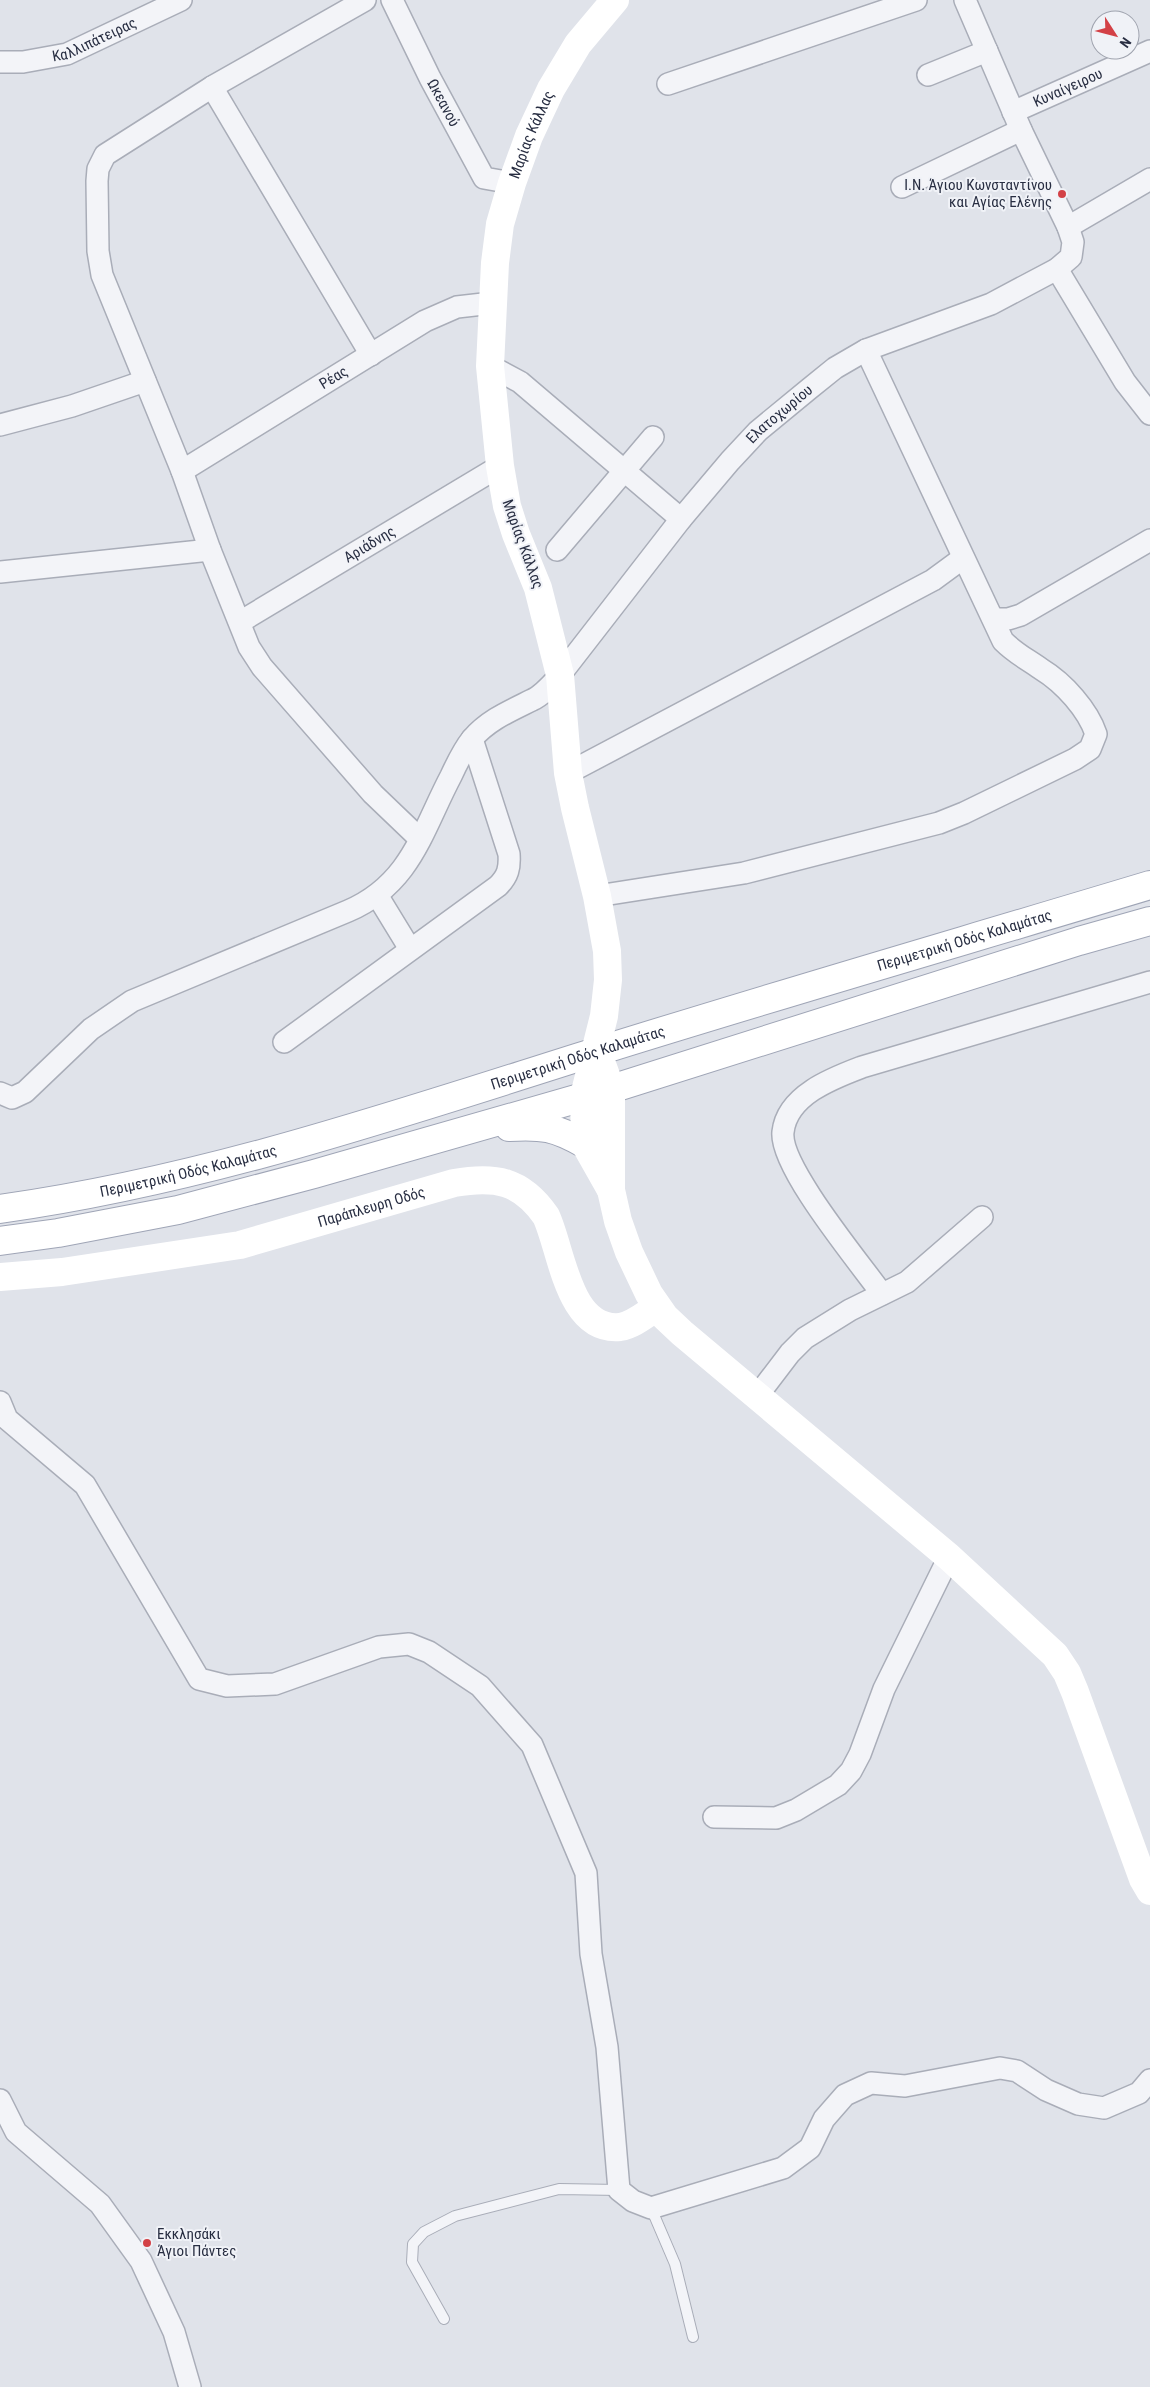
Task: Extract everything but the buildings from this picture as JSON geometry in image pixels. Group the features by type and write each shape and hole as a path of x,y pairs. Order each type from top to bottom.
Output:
{"street":[{"name":"Καλλιπάτειρας","path":"0,62 23,62 67,54 182,0"},
{"path":"365,0 212,87 106,155 98,170 98,243 100,268 182,471 210,550 249,647 262,667 363,784 420,839"},
{"name":"Ωκεανού","path":"392,0 430,78 484,178 512,183"},
{"name":"Μαρίας Κάλλας","path":"585,1144 584,1096 596,1052 608,980 607,951 597,896 574,808 568,772 560,675 538,588 507,506 500,466 490,366 492,303 500,224 512,183 529,136 551,89 578,44 615,0"},
{"path":"668,84 916,0"},
{"path":"967,0 1017,121 1068,227 1150,179"},
{"path":"928,76 987,52"},
{"name":"Κυναίγειρου","path":"902,187 1017,121 1149,53"},
{"path":"212,87 371,355"},
{"name":"Ελατοχωρίου","path":"472,739 506,712 543,693 560,675 681,519 758,431 835,368 866,350 990,304 1057,269 1069,260 1073,250 1073,242 1068,227"},
{"path":"1057,269 1125,382 1150,414"},
{"name":"Ρέας","path":"182,471 440,312 472,304 492,303"},
{"path":"597,896 744,873 939,823 964,813 1075,759 1090,749 1096,734 1091,720 1057,680 1017,655 1003,641 866,350"},
{"path":"490,366 520,382 681,519"},
{"path":"0,425 72,406 145,381"},
{"path":"557,550 653,437"},
{"name":"Αριάδνης","path":"240,622 500,466"},
{"path":"994,619 1008,619 1021,615 1150,540"},
{"path":"0,572 210,550"},
{"path":"568,772 933,580 963,558"},
{"path":"0,1093 12,1098 25,1092 91,1029 132,1001 348,912 377,895 404,869 454,769 472,739"},
{"path":"284,1042 498,886 506,877 510,866 509,854 472,739"},
{"name":"Περιμετρική Οδός Καλαμάτας","path":"0,1209 49,1202 146,1183 304,1144 596,1052 1150,885"},
{"path":"377,895 410,949"},
{"path":"0,1241 58,1233 178,1210 314,1174 612,1089 1061,947 1150,921"},
{"path":"882,1294 804,1186 786,1154 783,1131 801,1098 826,1082 862,1066 1150,982"},
{"path":"596,1052 612,1089 610,1190"},
{"path":"448,1135 503,1127 535,1126 559,1129 585,1144 610,1190 622,1236 658,1307 682,1333 949,1557 1055,1655 1067,1673 1143,1879 1150,1891"},
{"name":"Παράπλευρη Οδός","path":"0,1277 62,1272 240,1246 454,1183 479,1179 504,1182 523,1191 543,1211 552,1229 576,1302 590,1317 608,1326 620,1327 633,1322 658,1307"},
{"path":"758,1395 804,1338 830,1321 906,1282 982,1217"},
{"path":"0,1402 8,1418 85,1485 198,1679 227,1686 276,1684 379,1647 409,1644 429,1652 480,1686 532,1745 586,1873 591,1954 607,2047 620,2190 633,2201 651,2208 783,2168 810,2148 824,2119 845,2095 872,2083 905,2086 1000,2068 1017,2071 1046,2090 1078,2104 1104,2108 1139,2093 1150,2080"},
{"path":"714,1817 776,1818 796,1810 838,1785 851,1771 860,1754 884,1689 949,1557"},
{"path":"0,2100 16,2132 100,2204 141,2261 174,2332 190,2387"}],"lane":[{"path":"444,2319 412,2262 413,2244 424,2232 455,2216 559,2189 620,2190"},
{"path":"651,2208 675,2264 693,2337"}],"place":[{"name":"Ι.Ν. Άγιου Κωνσταντίνου και Αγίας Ελένης","path":"1062,194"},
{"name":"Εκκλησάκι Άγιοι Πάντες","path":"147,2243"}]}
